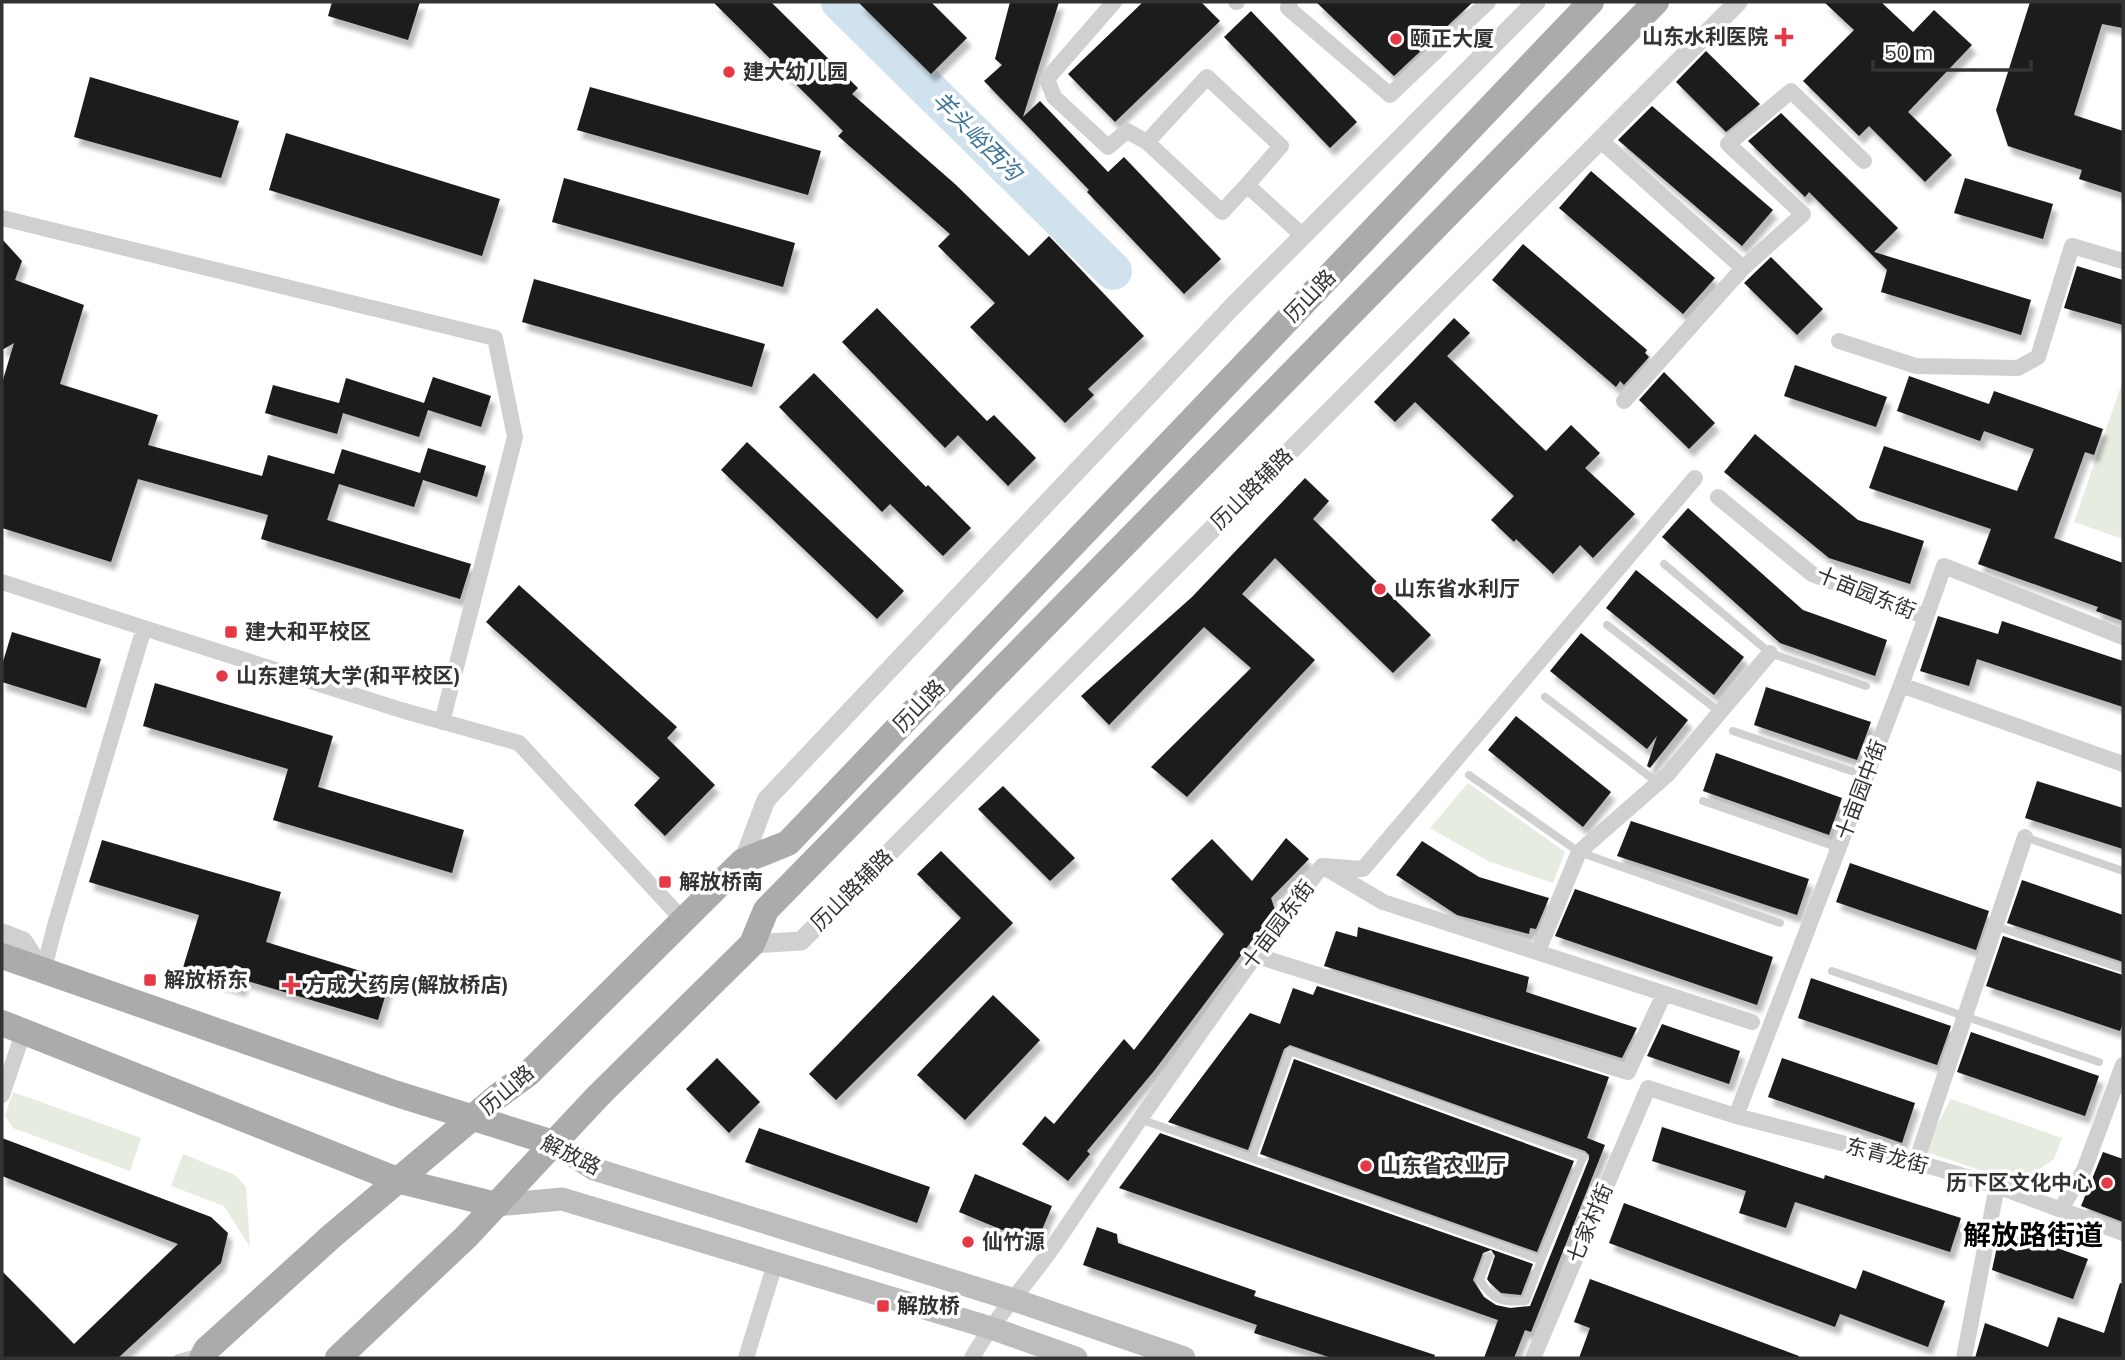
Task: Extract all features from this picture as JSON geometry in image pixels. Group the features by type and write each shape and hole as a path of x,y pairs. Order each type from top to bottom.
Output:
{"main road":[{"name":"历山路","path":"204,1354 332,1235 528,1074 743,861 788,844 1591,2"},
{"name":"历山路","path":"338,1358 466,1237 553,1143 751,944 765,910 1656,2"},
{"name":"解放路","path":"2,956 473,1119 553,1143 594,1169 1014,1300 1184,1358"},
{"name":"解放路","path":"9,1028 400,1181 496,1205 562,1199 991,1328 1076,1358"}],"street":[{"path":"1114,2 1047,79 1054,97 1108,147 1127,131 1147,142 1222,212 1281,146 1207,77 1147,142"},
{"path":"1290,2 1289,8 1390,95 1489,2"},
{"path":"743,861 766,800 1233,306 1536,2"},
{"name":"历山路辅路","path":"751,944 801,941 1738,2"},
{"path":"1624,401 1743,268 1804,214 1728,144 1791,91 1864,161"},
{"path":"1600,140 1743,268"},
{"path":"1247,185 1303,236"},
{"path":"2,218 495,338 515,437 442,722"},
{"path":"1839,341 1916,366 2018,368 2038,357 2072,246 2123,261"},
{"name":"十亩园东街","path":"972,1358 991,1328 1037,1272 1254,955 1322,866 1363,869 1695,478"},
{"name":"十亩园东街","path":"1718,497 1812,574 1926,617 1901,685"},
{"path":"1926,617 1944,566 2123,637"},
{"path":"2,582 442,722 519,743 683,920"},
{"path":"43,972 144,628"},
{"path":"1538,951 1579,852 1658,783 1770,653"},
{"path":"1901,685 2123,764"},
{"name":"十亩园中街","path":"1736,1116 1901,685"},
{"path":"1916,1162 2025,837"},
{"path":"1322,866 1383,902 1752,1022"},
{"path":"2,933 23,941 43,972"},
{"path":"1254,955 1628,1072 1664,994"},
{"path":"2,1095 9,1028"},
{"path":"2062,1209 2084,1170 2123,1065"},
{"name":"东青龙街","path":"1648,1088 1736,1116 1916,1162 1997,1186 2123,1233"},
{"name":"七家村街","path":"1533,1358 1648,1088"},
{"path":"1964,1358 1997,1186"},
{"path":"746,1358 775,1264"}],"lane":[{"path":"1664,564 1770,653 1866,686"},
{"path":"1607,625 1720,712"},
{"path":"1545,697 1658,783"},
{"path":"1732,731 1866,776"},
{"path":"1469,775 1579,852 1780,923"},
{"path":"1703,801 1839,848"},
{"path":"2025,837 2123,871"},
{"path":"1995,926 2123,969"},
{"path":"1832,971 2099,1062"},
{"path":"1252,1158 1290,1051 1583,1157 1526,1301 1510,1302 1489,1295 1480,1280 1489,1256"},
{"path":"1140,1119 1541,1261"},
{"path":"178,1358 204,1354"}],"shaded area":[{"path":"2123,380 2123,539 2074,522"},
{"path":"1468,783 1565,852 1553,883 1488,861 1430,828"},
{"path":"13,1092 141,1138 130,1171 13,1128 5,1116"},
{"path":"1951,1099 2062,1138 2054,1159 2019,1183 1923,1151"},
{"path":"183,1154 235,1175 246,1187 250,1247 224,1206 171,1186"}],"building":[{"path":"332,2 420,2 408,40 328,16"},
{"path":"713,2 771,2 858,88 852,94 955,184 1029,256 1049,236 1144,336 1088,389 1094,395 1065,423 970,327 995,303 938,246 950,234 838,136 843,131"},
{"path":"858,2 931,2 967,38 931,74"},
{"path":"1010,2 1059,2 1023,117 1040,101 1108,172 1124,157 1221,259 1184,294 984,81 1002,65 995,59"},
{"path":"1143,2 1201,2 1220,21 1115,122 1068,74"},
{"name":"颐正大厦","path":"1316,2 1473,2 1394,76"},
{"path":"1824,2 1881,2 1913,32 1934,10 1972,45 1908,112 1952,155 1925,182 1869,126 1859,136 1803,81 1854,30"},
{"path":"2030,2 2123,2 2123,28 2102,24 2074,115 2123,131 2123,193 2079,179 2082,170 2008,146 1996,110"},
{"path":"1251,11 1357,122 1330,148 1224,37"},
{"path":"1706,51 1760,104 1726,132 1676,82"},
{"path":"90,77 239,121 221,178 74,137"},
{"path":"590,87 821,151 808,195 577,130"},
{"path":"1652,106 1773,210 1742,246 1618,140"},
{"path":"1781,113 1898,228 1874,252 2031,300 2021,335 1881,292 1887,270 1809,192 1805,197 1748,141"},
{"path":"286,133 500,199 482,256 269,190"},
{"path":"1591,171 1715,278 1683,314 1559,208"},
{"path":"564,178 795,243 783,287 552,222"},
{"path":"1965,178 2053,204 2043,239 1954,213"},
{"path":"2,239 22,261 15,280 84,305 60,384 158,415 148,445 262,476 268,455 334,474 342,449 420,473 428,448 486,466 477,497 423,480 414,507 339,484 327,520 471,564 460,599 261,539 268,515 138,479 111,562 2,528 2,383 14,343 2,350"},
{"path":"1523,244 1647,350 1645,353 1649,357 1624,385 1620,381 1616,387 1492,280"},
{"path":"1771,257 1823,309 1797,335 1744,283"},
{"path":"2077,266 2123,280 2123,325 2064,308"},
{"path":"534,279 765,344 752,387 522,322"},
{"path":"877,308 987,421 994,415 1036,458 1008,486 958,435 945,448 842,342"},
{"path":"1454,318 1470,333 1447,356 1546,451 1571,425 1600,453 1585,468 1635,514 1593,558 1580,545 1553,574 1491,520 1514,496 1415,402 1395,422 1374,402"},
{"path":"1795,365 1887,397 1876,427 1784,396"},
{"path":"1664,372 1715,423 1689,449 1639,400"},
{"path":"814,373 926,487 928,485 971,528 943,556 890,504 882,512 779,407"},
{"path":"1909,376 1989,404 1994,391 2103,429 2094,455 2085,452 2054,538 2123,563 2123,621 2096,611 2098,607 1978,564 1991,529 1869,488 1884,446 2017,491 2034,449 1984,431 1980,441 1897,411"},
{"path":"433,377 491,396 481,427 428,410 419,437 343,413 337,434 265,413 273,385 339,403 346,378 424,403"},
{"path":"1755,434 1858,520 1924,541 1910,584 1829,558 1724,472"},
{"path":"747,442 904,591 877,619 721,470"},
{"path":"1305,478 1329,501 1313,519 1431,635 1393,673 1275,558 1242,594 1315,660 1187,797 1151,767 1251,668 1204,627 1109,725 1081,696 1192,597"},
{"path":"1688,508 1803,610 1887,640 1875,676 1780,643 1662,537"},
{"path":"1636,570 1744,657 1714,695 1606,608"},
{"path":"519,585 677,727 667,738 715,785 665,836 634,805 660,778 486,622"},
{"path":"1938,616 1998,634 2002,621 2123,661 2123,707 1977,659 1969,686 1920,671"},
{"path":"12,632 101,659 86,708 2,682 2,665"},
{"path":"1581,633 1688,720 1650,768 1647,766 1657,736 1647,749 1550,671"},
{"path":"155,683 333,736 318,787 464,830 452,873 273,820 288,769 143,726"},
{"path":"1766,687 1871,722 1857,760 1754,725"},
{"path":"1516,716 1611,792 1583,827 1488,750"},
{"path":"1716,753 1842,798 1829,835 1703,791"},
{"path":"2037,781 2123,808 2123,849 2025,818"},
{"path":"1003,786 1075,858 1050,881 978,809"},
{"path":"1631,821 1809,879 1797,915 1617,856"},
{"path":"1286,838 1309,859 1271,898 1275,910 1154,1071 1087,1151 1090,1154 1068,1181 1022,1144 1045,1116 1054,1124 1124,1039 1134,1050 1224,934 1171,879 1212,839 1252,881"},
{"path":"102,840 281,892 266,942 390,980 378,1020 244,980 242,989 182,971 199,915 89,882"},
{"path":"1422,841 1479,877 1549,898 1536,929 1530,928 1529,934 1457,915 1396,875"},
{"path":"941,851 1013,923 836,1100 809,1074 961,918 917,874"},
{"path":"1850,863 1989,911 1976,950 1836,902"},
{"path":"2022,880 2123,915 2123,962 2007,923"},
{"path":"1575,889 1773,957 1757,1005 1555,936"},
{"path":"1358,927 1529,977 1526,992 1637,1028 1622,1058 1324,966 1336,931 1357,937"},
{"path":"2003,936 2123,975 2123,1022 2120,1031 1986,986"},
{"path":"1811,978 1951,1026 1937,1065 1798,1018"},
{"path":"1317,986 1609,1077 1587,1138 1605,1145 1531,1332 1525,1330 1514,1358 1484,1358 1498,1320 1119,1188 1160,1133 1533,1264 1521,1295 1501,1293 1487,1279 1495,1256 1491,1250 1483,1253 1473,1280 1484,1297 1496,1305 1510,1308 1530,1306 1589,1159 1585,1151 1290,1045 1284,1049 1248,1150 1168,1122 1250,1013 1280,1024 1293,988 1313,995"},
{"path":"993,995 1040,1040 965,1120 917,1075"},
{"path":"1662,1024 1740,1051 1729,1084 1647,1056"},
{"path":"1971,1032 2099,1076 2085,1116 1957,1072"},
{"path":"717,1058 760,1102 729,1133 686,1089"},
{"path":"1782,1058 1915,1103 1902,1143 1768,1097"},
{"path":"1294,1059 1574,1161 1537,1252 1260,1154"},
{"path":"1662,1127 1824,1179 1825,1175 1961,1218 1950,1252 1795,1202 1786,1228 1739,1213 1746,1191 1652,1161"},
{"path":"759,1128 930,1187 917,1223 745,1162"},
{"path":"2,1138 211,1217 228,1233 221,1263 118,1358 2,1358 2,1271 74,1344 178,1244 2,1176"},
{"name":"历下区文化中心","path":"2103,1152 2123,1159 2123,1222 2081,1206"},
{"path":"975,1174 1052,1206 1036,1244 959,1212"},
{"path":"1624,1203 1856,1289 1863,1270 1945,1301 1928,1347 1840,1314 1835,1327 1609,1243"},
{"path":"1097,1227 1117,1234 1118,1243 1256,1291 1254,1296 1435,1355 1434,1358 1332,1358 1254,1333 1257,1325 1083,1265"},
{"path":"2001,1228 2088,1259 2073,1299 1992,1270"},
{"path":"1590,1279 1799,1356 1579,1358 1590,1328 1574,1322"},
{"path":"2120,1283 2123,1284 2123,1358 1975,1358 1985,1323 2048,1347 2058,1317 2104,1333"}],"waterway":[{"name":"羊头峪西沟","path":"840,2 1113,271"}],"place":[{"name":"山东水利医院","path":"1784,37"},
{"name":"颐正大厦","path":"1396,39"},
{"name":"建大幼儿园","path":"729,72"},
{"name":"山东省水利厅","path":"1380,589"},
{"name":"建大和平校区","path":"231,632"},
{"name":"山东建筑大学(和平校区)","path":"222,676"},
{"name":"解放桥南","path":"665,882"},
{"name":"解放桥东","path":"150,980"},
{"name":"方成大药房(解放桥店)","path":"291,985"},
{"name":"山东省农业厅","path":"1366,1166"},
{"name":"历下区文化中心","path":"2107,1183"},
{"name":"仙竹源","path":"968,1242"},
{"name":"解放桥","path":"883,1306"}],"district":[{"name":"解放路街道","path":"2033,1235"}]}
